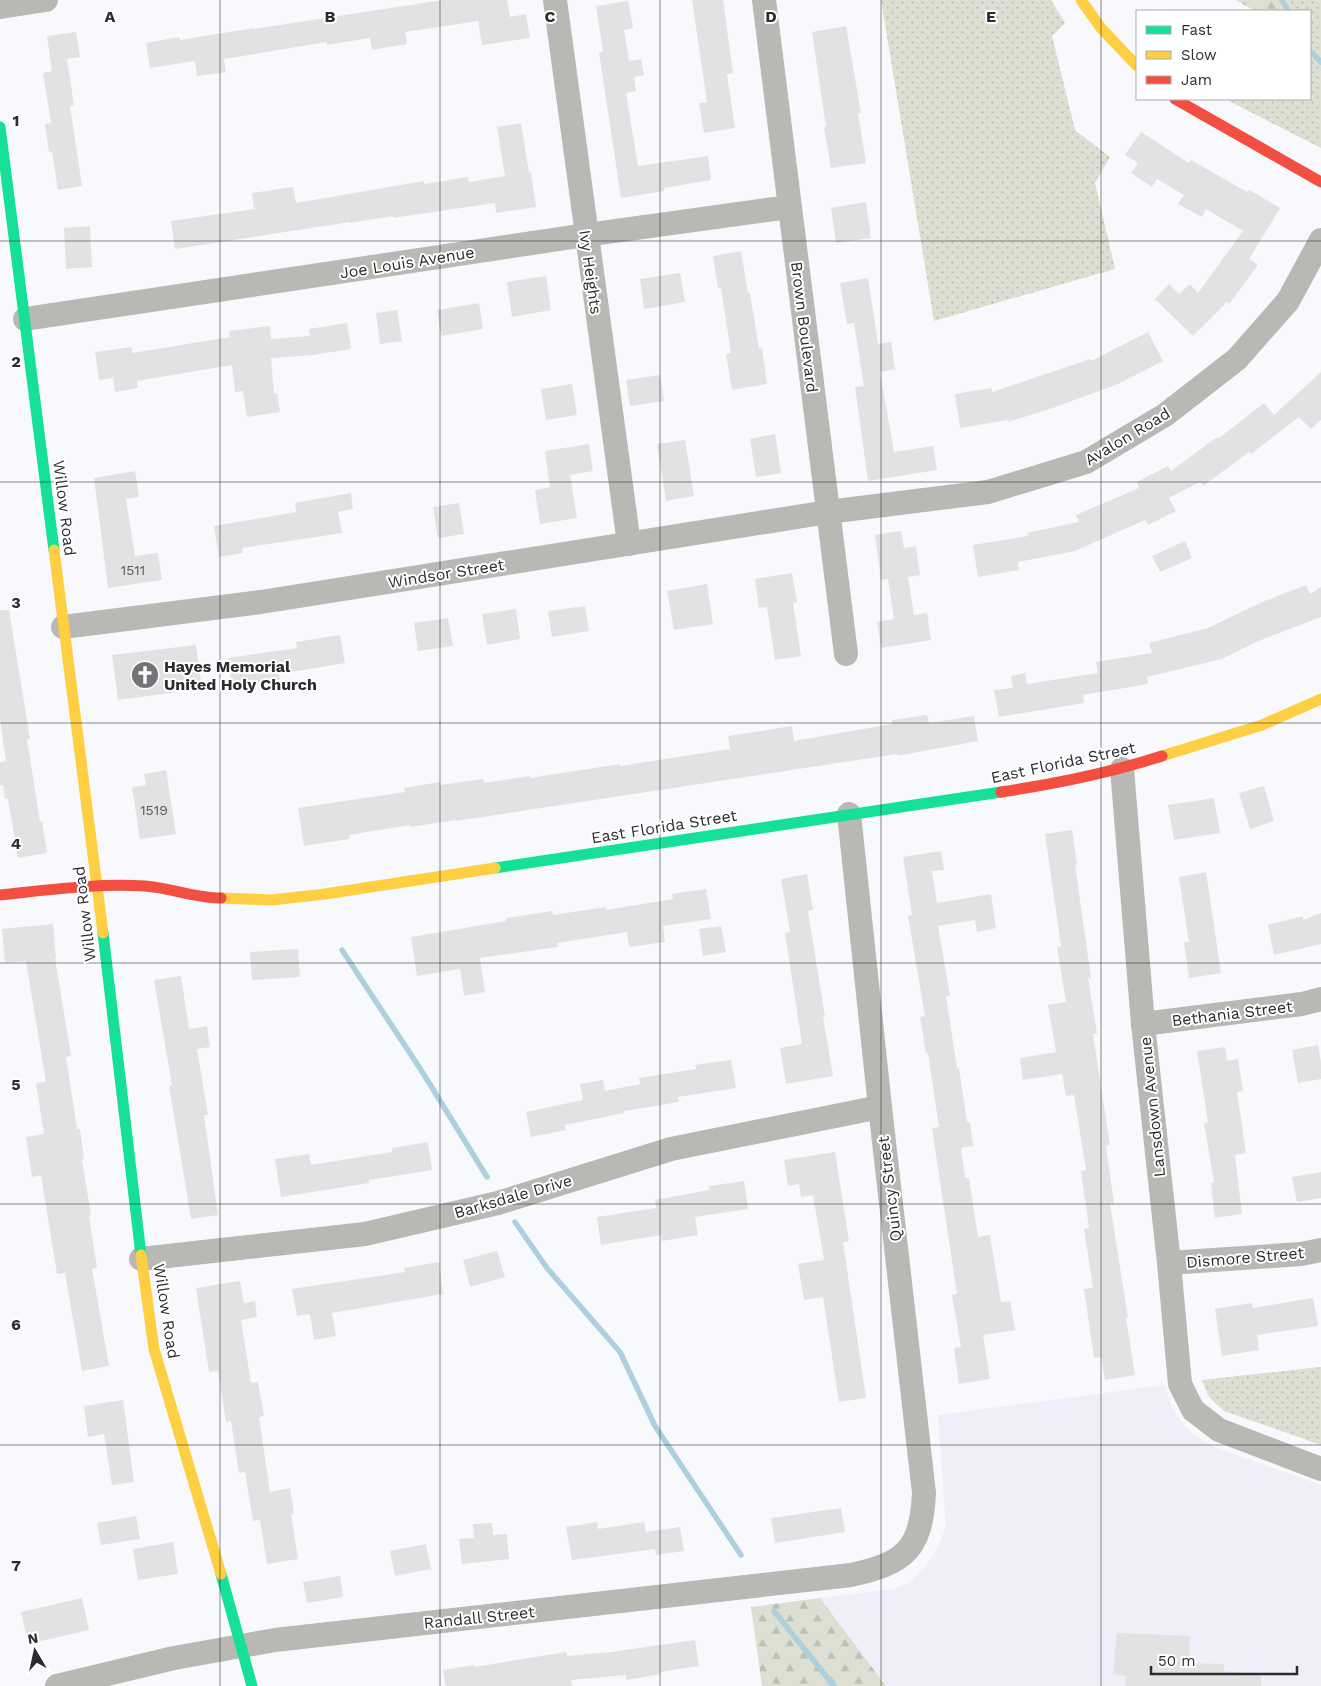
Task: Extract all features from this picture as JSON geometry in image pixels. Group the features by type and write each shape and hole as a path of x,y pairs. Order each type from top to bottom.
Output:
{"street":[{"path":"0,7 46,0"},
{"name":"Ivy Heights","path":"555,0 629,544"},
{"name":"Brown Boulevard","path":"764,0 846,654"},
{"path":"1081,0 1101,28 1136,65"},
{"path":"1177,100 1321,182"},
{"name":"Willow Road","path":"0,127 6,217 26,320 76,736 98,885 141,1259 154,1349 211,1536 252,1686"},
{"name":"Joe Louis Avenue","path":"26,320 586,235 789,207"},
{"name":"Avalon Road","path":"828,512 988,492 1086,462 1165,415 1237,359 1288,301 1321,240"},
{"name":"Windsor Street","path":"63,627 261,602 828,512"},
{"name":"East Florida Street","path":"0,895 98,885 147,886 207,898 272,900 325,894 1048,785 1122,769 1262,725 1321,699"},
{"name":"Lansdown Avenue","path":"1122,769 1143,1024 1180,1384 1194,1410 1219,1430 1321,1469"},
{"name":"Quincy Street","path":"849,814 924,1493 923,1517 917,1537 901,1558"},
{"name":"Bethania Street","path":"1143,1024 1302,1004 1321,999"},
{"name":"Barksdale Drive","path":"141,1259 365,1234 498,1203 671,1149 880,1107"},
{"name":"Dismore Street","path":"1169,1263 1301,1254 1321,1250"},
{"name":"Randall Street","path":"56,1686 174,1658 285,1638 852,1575 876,1570 901,1558"}],"shaded area":[{"path":"1165,1385 1171,1404 1181,1422 1195,1436 1216,1448 1321,1485 1321,1686 886,1686 820,1598 894,1589 909,1583 928,1563 937,1549 946,1527 938,1415"}],"green space":[{"path":"881,0 1051,0 1065,23 1052,36 1075,130 1110,157 1095,183 1115,269 934,321"},
{"path":"1236,0 1286,0 1279,10 1253,10"},
{"path":"1286,0 1321,0 1321,148 1229,101 1311,100 1311,10 1279,10"},
{"path":"1321,1367 1321,1445 1224,1411 1209,1397 1202,1380"},
{"path":"820,1598 886,1686 762,1686 751,1607"}],"building":[{"path":"443,0 507,0 510,17 526,14 530,38 482,45 478,21 405,32 407,44 372,50 370,38 327,45 326,42 224,59 226,72 197,76 195,61 150,68 146,43 179,37 180,40"},
{"path":"692,0 723,0 733,73 727,74 735,128 704,133 699,103 707,102"},
{"path":"628,1 633,28 624,30 629,61 641,59 644,75 634,77 636,91 626,93 638,166 708,156 711,180 664,188 664,191 621,198 599,52 603,51 596,6"},
{"path":"846,26 861,113 858,113 866,163 831,168 812,32"},
{"path":"76,32 80,57 67,59 74,105 70,106 82,186 58,190 45,124 51,123 43,73 52,71 47,36"},
{"path":"521,123 536,207 496,213 495,203 393,218 393,216 350,222 175,249 171,221 254,209 252,193 293,187 296,203 424,181 424,184 468,177 469,182 505,176 497,127"},
{"path":"1141,132 1189,163 1191,160 1247,192 1249,190 1280,208 1249,259 1258,265 1229,304 1227,302 1193,336 1155,299 1169,284 1179,294 1190,284 1198,293 1243,231 1206,209 1202,217 1178,204 1184,195 1157,179 1152,187 1131,173 1138,163 1125,155"},
{"path":"866,202 871,238 836,243 831,208"},
{"path":"90,226 92,267 66,269 64,228"},
{"path":"741,251 759,349 762,348 767,384 732,390 726,354 731,353 721,288 718,288 713,256"},
{"path":"680,273 685,302 644,309 640,279"},
{"path":"546,276 551,310 512,317 507,282"},
{"path":"868,278 878,344 891,342 895,369 880,372 894,452 933,446 937,470 868,481 855,387 864,386 854,323 847,324 840,283"},
{"path":"479,303 483,329 441,336 437,310"},
{"path":"397,310 402,341 380,344 376,313"},
{"path":"347,323 351,349 313,355 271,358 274,394 277,393 280,412 247,417 243,391 235,392 232,365 137,381 138,388 115,392 113,378 99,380 95,352 132,347 132,353 230,337 229,331 270,326 271,339 310,336 309,329"},
{"path":"1148,332 1163,361 1118,384 1008,422 1008,420 960,428 955,394 992,388 992,392 1090,359 1091,361"},
{"path":"1321,372 1321,420 1311,429 1299,417 1251,454 1249,452 1203,486 1200,482 1169,498 1176,511 1148,525 1145,520 1075,551 1018,562 1019,570 978,577 973,545 1028,536 1027,533 1079,522 1076,515 1139,488 1137,482 1168,466 1171,471 1217,437 1218,439 1264,403 1274,415"},
{"path":"660,375 664,401 630,406 626,380"},
{"path":"572,384 577,415 546,420 541,389"},
{"path":"775,434 781,473 756,477 750,439"},
{"path":"685,440 694,496 666,501 657,444"},
{"path":"589,444 593,471 570,475 577,518 540,524 535,490 550,487 545,451"},
{"path":"135,471 139,497 126,499 135,556 158,553 162,580 108,588 94,478"},
{"path":"351,493 353,509 338,512 342,533 242,548 243,553 219,557 214,526 296,512 295,503"},
{"path":"459,503 464,534 438,538 433,507"},
{"path":"901,531 904,548 916,546 920,575 908,577 914,615 927,613 931,640 881,648 877,622 894,619 888,579 881,580 875,535"},
{"path":"1185,541 1192,558 1160,572 1152,556"},
{"path":"792,573 797,602 793,603 801,656 775,660 767,607 759,608 755,579"},
{"path":"707,584 713,624 674,630 667,591"},
{"path":"1306,585 1310,594 1321,587 1321,617 1256,642 1222,659 1147,677 1148,684 1083,695 1084,703 999,717 994,690 1013,688 1011,676 1025,673 1027,684 1098,673 1096,662 1152,653 1149,643 1208,628 1262,602"},
{"path":"585,606 589,631 552,637 548,611"},
{"path":"516,609 520,639 487,645 482,614"},
{"path":"0,610 9,610 30,739 27,739 40,822 42,821 47,853 18,858 8,799 5,799 3,785 0,785 0,762 6,761 0,720"},
{"path":"448,618 453,646 418,651 414,623"},
{"path":"340,635 345,663 279,674 280,680 232,687 228,658 297,648 296,642"},
{"path":"196,645 202,689 118,700 112,655"},
{"path":"927,715 929,723 974,716 978,741 897,756 897,754 456,821 410,827 410,825 349,835 349,839 304,846 298,808 405,792 404,788 440,782 440,785 483,779 484,783 530,776 530,778 730,749 728,736 792,726 794,741 892,724 892,720"},
{"path":"166,770 176,834 140,839 132,787 146,785 144,774"},
{"path":"1264,786 1274,821 1250,829 1239,793"},
{"path":"1214,798 1220,833 1174,840 1168,805"},
{"path":"1072,830 1091,978 1088,978 1097,1034 1093,1034 1110,1145 1106,1146 1114,1204 1110,1204 1135,1375 1105,1380 1101,1357 1094,1358 1084,1289 1093,1288 1084,1229 1089,1228 1081,1171 1086,1170 1074,1095 1066,1096 1062,1074 1023,1080 1020,1058 1056,1052 1048,1005 1066,1002 1057,947 1061,946 1045,834"},
{"path":"941,851 944,870 932,871 937,903 991,894 996,928 977,932 975,920 938,926 950,996 946,996 957,1068 959,1068 967,1122 970,1122 973,1146 961,1148 965,1178 969,1178 978,1237 990,1235 1001,1302 1010,1301 1015,1330 983,1335 990,1379 959,1384 954,1348 961,1347 952,1295 957,1294 932,1128 939,1127 928,1053 926,1053 920,1017 925,1016 908,916 912,915 903,857"},
{"path":"1206,872 1221,973 1189,978 1184,942 1189,942 1179,877"},
{"path":"807,874 813,910 808,911 833,1076 786,1084 780,1048 802,1044 785,933 790,932 781,879"},
{"path":"706,889 711,919 663,926 665,942 629,947 627,932 557,943 558,947 480,958 485,992 464,996 460,969 417,976 411,937 552,911 553,915 606,907 606,910 673,899 672,894"},
{"path":"1321,913 1321,944 1274,955 1268,925 1303,916 1303,920"},
{"path":"53,924 55,958 71,1056 66,1057 77,1129 80,1129 84,1159 82,1160 97,1268 92,1269 109,1366 82,1371 65,1273 57,1274 41,1175 32,1177 26,1137 44,1134 36,1083 46,1082 26,961 5,963 2,929"},
{"path":"721,926 726,952 703,956 699,929"},
{"path":"298,949 300,977 252,980 250,952"},
{"path":"181,976 189,1029 207,1026 210,1047 197,1049 208,1115 204,1115 218,1215 191,1219 169,1086 172,1085 154,980"},
{"path":"1318,1045 1321,1079 1298,1083 1292,1050"},
{"path":"1225,1047 1227,1061 1238,1059 1243,1091 1237,1092 1246,1153 1235,1155 1242,1214 1215,1218 1211,1183 1214,1182 1204,1123 1208,1122 1197,1051"},
{"path":"731,1060 736,1088 678,1097 679,1102 624,1111 624,1113 565,1125 566,1130 531,1137 526,1112 583,1100 580,1084 603,1080 605,1091 640,1084 639,1078 696,1069 695,1065"},
{"path":"428,1142 432,1170 369,1180 369,1183 281,1197 275,1159 309,1154 311,1165 392,1152 392,1148"},
{"path":"835,1152 849,1241 843,1242 866,1398 839,1402 823,1297 804,1300 798,1264 824,1260 813,1195 801,1197 799,1184 788,1186 784,1160"},
{"path":"1321,1172 1321,1198 1297,1202 1292,1177"},
{"path":"744,1181 748,1209 695,1217 698,1235 662,1241 661,1235 601,1245 597,1217 656,1208 655,1200 709,1190 709,1186"},
{"path":"497,1251 505,1277 470,1287 463,1260"},
{"path":"439,1262 443,1294 332,1313 336,1336 314,1340 310,1314 297,1316 292,1289 405,1272 404,1268"},
{"path":"240,1281 244,1303 255,1301 257,1317 241,1320 251,1383 258,1382 264,1416 259,1417 270,1492 290,1488 294,1514 291,1514 298,1559 267,1564 260,1520 253,1521 245,1472 239,1473 231,1421 226,1422 218,1371 209,1372 196,1288"},
{"path":"1313,1298 1318,1326 1257,1335 1259,1350 1222,1356 1215,1309 1252,1303 1253,1308"},
{"path":"123,1400 134,1482 112,1485 104,1434 88,1437 84,1406"},
{"path":"841,1508 845,1532 775,1543 771,1518"},
{"path":"136,1516 140,1539 101,1545 97,1523"},
{"path":"597,1522 598,1529 644,1522 646,1532 680,1527 684,1551 656,1555 655,1549 572,1560 566,1527"},
{"path":"492,1523 493,1535 507,1534 509,1559 462,1564 459,1539 474,1538 473,1524"},
{"path":"173,1542 178,1574 138,1580 133,1549"},
{"path":"426,1544 431,1569 395,1576 390,1551"},
{"path":"340,1576 343,1597 307,1603 303,1582"},
{"path":"82,1598 89,1630 28,1644 21,1612"},
{"path":"1117,1633 1190,1636 1189,1663 1224,1664 1224,1671 1261,1675 1261,1686 1125,1686 1126,1676 1113,1674"},
{"path":"695,1640 699,1666 626,1680 626,1675 571,1680 572,1686 446,1686 443,1670 474,1665 475,1667 566,1652 567,1656 611,1652"}],"waterway":[{"path":"1282,0 1287,10"},
{"path":"1311,52 1321,62"},
{"path":"342,950 423,1073 487,1177"},
{"path":"515,1222 547,1268 620,1352 655,1426 741,1555"},
{"path":"774,1611 834,1686"}],"traffic: fast":[{"path":"0,127 54,550"},
{"path":"495,868 1001,792"},
{"path":"103,933 141,1255"},
{"path":"221,1574 252,1686"}],"traffic: slow":[{"path":"1081,0 1101,28 1136,65"},
{"path":"54,550 103,933"},
{"path":"1162,756 1262,725 1321,699"},
{"path":"221,898 272,900 325,894 495,868"},
{"path":"141,1255 154,1349 221,1574"}],"traffic: jam":[{"path":"1177,100 1321,182"},
{"path":"1001,792 1082,777 1162,756"},
{"path":"0,895 127,885 155,887 221,898"}],"place":[{"name":"Hayes Memorial United Holy Church","path":"145,675"}]}
